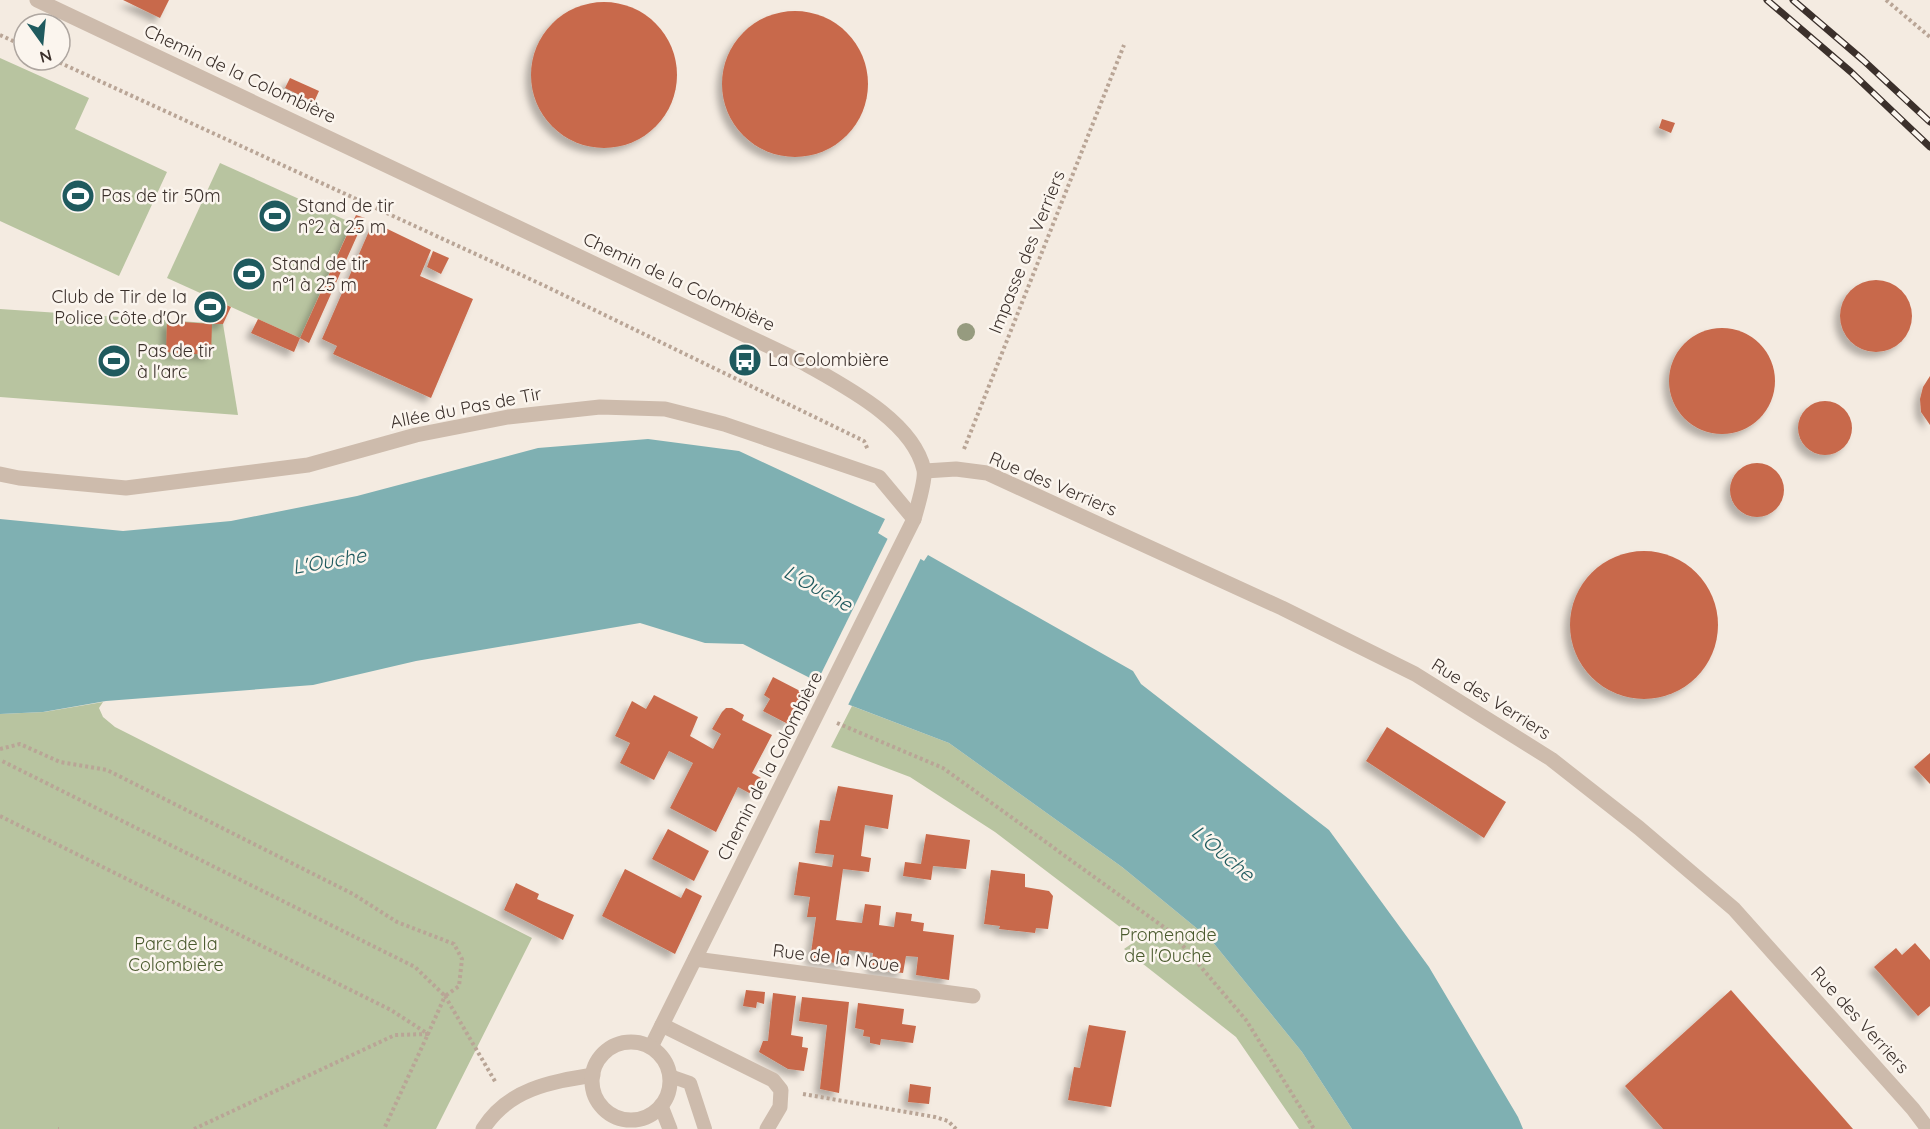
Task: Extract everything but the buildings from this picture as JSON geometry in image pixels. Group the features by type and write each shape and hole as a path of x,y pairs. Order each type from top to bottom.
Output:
{"street":[{"name":"Chemin de la Colombière","path":"37,0 802,362 881,412 905,434 916,452 925,471 914,519 651,1047"},
{"name":"Allée du Pas de Tir","path":"0,474 126,488 308,465 416,435 508,417 600,406 665,409 715,422 879,477"},
{"name":"Rue des Verriers","path":"925,471 956,469 987,473 1282,608 1415,674 1551,759 1639,828 1734,909 1914,1109 1928,1129"},
{"path":"879,477 914,519"},
{"name":"Rue de la Noue","path":"695,959 973,996"},
{"path":"662,1025 773,1080 781,1090 780,1107 767,1129"},
{"path":"624,1119 644,1118 661,1106 667,1097 670,1076 664,1059 651,1047 641,1043 630,1042 610,1049 602,1056 593,1075 595,1094 606,1111 624,1119 637,1129"},
{"path":"483,1129 495,1112 523,1092 542,1085 593,1075"},
{"path":"661,1106 670,1129"}],"lane":[{"path":"670,1076 690,1083 705,1129"}],"path":[{"path":"1886,0 1930,37"},
{"name":"Impasse des Verriers","path":"956,469 1124,45"},
{"path":"72,68 543,285 864,441 879,477"},
{"path":"817,714 943,768 1172,933 1246,1020 1314,1129"},
{"path":"0,749 20,744 60,762 107,770 353,894 397,922 454,944 462,959 459,986 446,996 384,1129"},
{"path":"0,760 416,967 446,996 507,1102"},
{"path":"0,816 391,1010 428,1034"},
{"path":"194,1129 395,1035 428,1034"},
{"path":"781,1090 935,1117 948,1121 956,1129"}],"green space":[{"name":"Pas de tir 50m","path":"0,58 12,63 12,72 31,72 89,98 75,129 167,172 119,276 0,221"},
{"path":"220,163 352,223 300,338 167,278"},
{"name":"Pas de tir à l'arc","path":"0,309 223,324 238,415 0,397"},
{"name":"Parc de la Colombière","path":"103,702 99,708 103,717 115,727 532,938 436,1129 0,1129 0,714 44,712"},
{"name":"Promenade de l'Ouche","path":"852,706 949,743 1122,867 1211,940 1302,1052 1352,1129 1299,1129 1236,1037 1124,949 1137,940 995,832 910,777 831,747"}],"water":[{"name":"L'Ouche","path":"648,439 739,451 885,519 878,533 924,561 928,555 1133,671 1141,684 1329,830 1429,967 1523,1129 1352,1129 1302,1052 1211,940 1122,867 949,743 847,704 816,681 743,644 705,643 640,623 416,661 313,685 106,701 43,712 0,714 0,519 123,531 231,521 357,496 538,448"}],"pier":[{"path":"889,536 922,556 847,707 816,684"}],"railway":[{"path":"1767,0 1851,72 1930,147"},
{"path":"1793,0 1930,122"}],"place":[{"name":"Pas de tir 50m","path":"78,196"},
{"name":"Stand de tir n°2 à 25 m","path":"275,216"},
{"name":"Stand de tir n°1 à 25 m","path":"249,274"},
{"name":"Club de Tir de la Police Côte d'Or","path":"210,307"},
{"name":"La Colombière","path":"745,360"},
{"name":"Pas de tir à l'arc","path":"114,361"}]}
